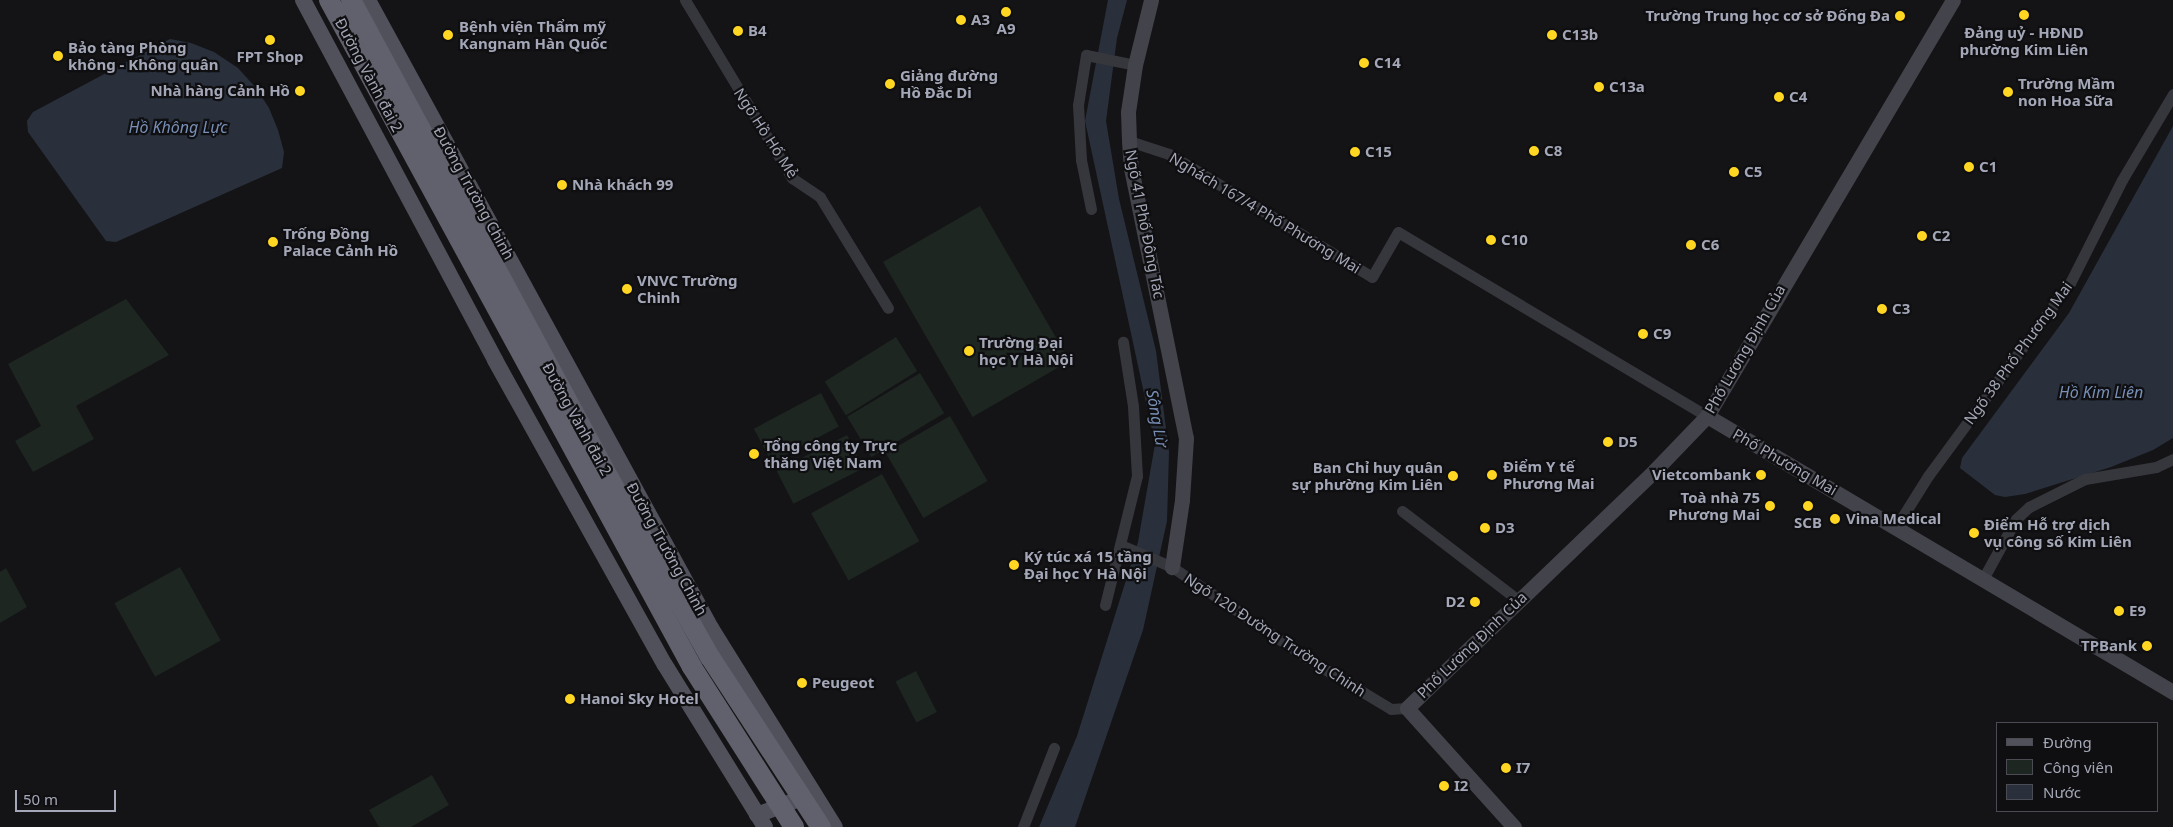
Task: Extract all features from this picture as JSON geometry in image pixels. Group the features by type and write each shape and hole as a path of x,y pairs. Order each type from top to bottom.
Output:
{"highway":[{"name":"Đường Vành đai 2","path":"329,0 692,667 794,827"},
{"name":"Đường Vành đai 2","path":"351,0 609,478 710,657 821,827"}],"main road":[{"path":"303,0 495,360 665,665 761,821 812,794"},
{"name":"Đường Trường Chinh","path":"368,0 711,628 812,794 835,827"},
{"path":"495,360 549,329"}],"street":[{"name":"Ngõ Hồ Hố Mẻ","path":"685,0 792,178 820,197 888,308"},
{"name":"Ngõ 41 Phố Đông Tác","path":"1151,0 1130,64 1129,141 1131,168 1172,360"},
{"name":"Phố Lương Định Của","path":"1407,708 1655,470 1707,416 1953,0"},
{"path":"1091,209 1081,160 1078,105 1090,55 1130,64"},
{"name":"Ngõ 38 Phố Phương Mai","path":"1896,527 1928,476 2070,283 2122,180 2173,94"},
{"name":"Nghách 167/4 Phố Phương Mai","path":"1129,141 1169,154 1372,277 1398,232"},
{"name":"Phố Phương Mai","path":"1398,232 2173,692"},
{"path":"1105,605 1136,476 1133,406 1123,342"},
{"name":"Ngõ 120 Đường Trường Chinh","path":"1172,360 1186,438 1186,463 1165,563 1318,665 1391,708 1407,708"},
{"path":"1983,579 2016,519 2029,507 2085,479 2156,467 2173,459"},
{"path":"1402,511 1518,600"},
{"path":"1121,544 1165,563"},
{"path":"1407,708 1514,827"},
{"path":"1023,827 1054,748"}],"green space":[{"path":"980,206 1070,361 973,417 883,262"},
{"path":"126,299 169,355 76,406 94,439 33,472 15,441 41,426 8,364"},
{"path":"896,337 917,371 846,415 825,382"},
{"path":"920,373 944,413 871,457 847,417"},
{"path":"821,393 839,427 772,462 754,429"},
{"path":"950,416 988,481 923,518 886,453"},
{"path":"847,435 864,468 793,504 777,471"},
{"path":"882,474 919,541 848,581 811,513"},
{"path":"180,567 221,640 155,677 114,603"},
{"path":"6,568 27,607 0,623 0,572"},
{"path":"916,671 937,712 916,722 896,681"},
{"path":"432,775 449,805 411,827 379,827 369,810"}],"water":[{"name":"Sông Lừ","path":"1108,0 1127,0 1117,38 1106,121 1119,199 1156,351 1169,452 1167,521 1143,630 1075,827 1039,827 1077,736 1138,542 1155,444 1085,121"},
{"name":"Hồ Không Lực","path":"170,39 191,43 214,52 238,68 256,88 269,108 278,130 284,152 282,168 116,242 106,241 28,132 27,121 33,112"},
{"name":"Hồ Kim Liên","path":"2173,126 2173,438 2153,450 2111,467 2025,494 2005,497 1995,495 1960,468 1962,458 2069,313"}],"place":[{"name":"A9","path":"1006,12"},
{"name":"Đảng uỷ - HĐND phường Kim Liên","path":"2024,15"},
{"name":"Trường Trung học cơ sở Đống Đa","path":"1900,16"},
{"name":"A3","path":"961,20"},
{"name":"B4","path":"738,31"},
{"name":"Bệnh viện Thẩm mỹ Kangnam Hàn Quốc","path":"448,35"},
{"name":"C13b","path":"1552,35"},
{"name":"FPT Shop","path":"270,40"},
{"name":"Bảo tàng Phòng không - Không quân","path":"58,56"},
{"name":"C14","path":"1364,63"},
{"name":"Giảng đường Hồ Đắc Di","path":"890,84"},
{"name":"C13a","path":"1599,87"},
{"name":"Nhà hàng Cảnh Hồ","path":"300,91"},
{"name":"Trường Mầm non Hoa Sữa","path":"2008,92"},
{"name":"C4","path":"1779,97"},
{"name":"C8","path":"1534,151"},
{"name":"C15","path":"1355,152"},
{"name":"C1","path":"1969,167"},
{"name":"C5","path":"1734,172"},
{"name":"Nhà khách 99","path":"562,185"},
{"name":"C2","path":"1922,236"},
{"name":"C10","path":"1491,240"},
{"name":"Trống Đồng Palace Cảnh Hồ","path":"273,242"},
{"name":"C6","path":"1691,245"},
{"name":"VNVC Trường Chinh","path":"627,289"},
{"name":"C3","path":"1882,309"},
{"name":"C9","path":"1643,334"},
{"name":"Trường Đại học Y Hà Nội","path":"969,351"},
{"name":"D5","path":"1608,442"},
{"name":"Tổng công ty Trực thăng Việt Nam","path":"754,454"},
{"name":"Điểm Y tế Phương Mai","path":"1492,475"},
{"name":"Vietcombank","path":"1761,475"},
{"name":"Ban Chỉ huy quân sự phường Kim Liên","path":"1453,476"},
{"name":"Toà nhà 75 Phương Mai","path":"1770,506"},
{"name":"SCB","path":"1808,506"},
{"name":"Vina Medical","path":"1835,519"},
{"name":"D3","path":"1485,528"},
{"name":"Điểm Hỗ trợ dịch vụ công số Kim Liên","path":"1974,533"},
{"name":"Ký túc xá 15 tầng Đại học Y Hà Nội","path":"1014,565"},
{"name":"D2","path":"1475,602"},
{"name":"E9","path":"2119,611"},
{"name":"TPBank","path":"2147,646"},
{"name":"Peugeot","path":"802,683"},
{"name":"Hanoi Sky Hotel","path":"570,699"},
{"name":"I7","path":"1506,768"},
{"name":"I2","path":"1444,786"}]}
